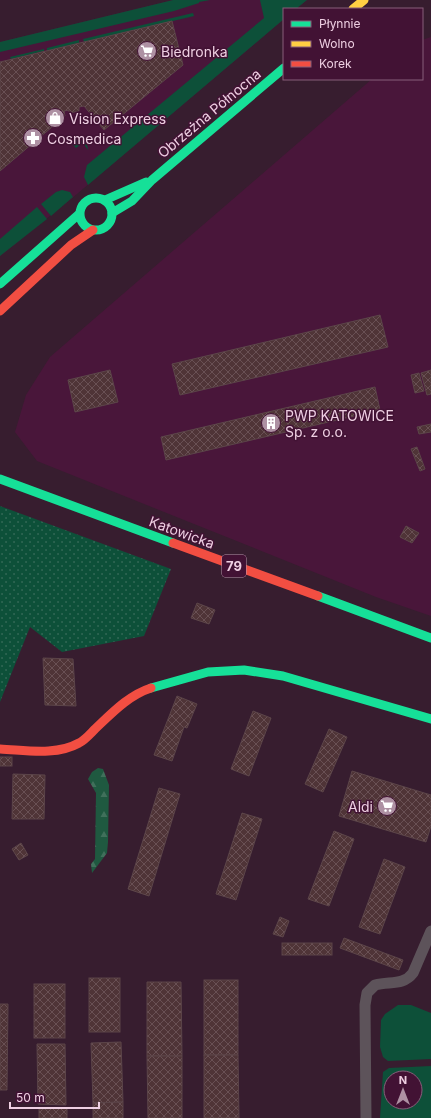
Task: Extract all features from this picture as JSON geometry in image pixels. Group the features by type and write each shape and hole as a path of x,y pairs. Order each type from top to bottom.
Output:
{"street":[{"path":"354,8 364,0"},
{"name":"Obrzeżna Północna","path":"0,311 71,245 94,230 107,226 111,220 112,213 132,201 152,180 283,69"},
{"name":"Obrzeżna Północna","path":"0,284 80,214 81,208 90,199 98,198 105,200 152,180"},
{"path":"105,200 111,208 112,213"},
{"path":"80,214 84,225 94,230"},
{"name":"Katowicka","path":"0,479 428,638"},
{"path":"0,749 62,749 73,747 121,705 141,691 168,682 208,672 244,670 283,676 431,719"},
{"path":"366,1118 365,1005 367,993 375,985 399,983 409,978 414,973 431,931"}],"shaded area":[{"path":"173,0 307,0 297,8 283,8 283,20 71,199 0,256 0,42"},
{"path":"431,37 431,616 376,597 37,461 15,432 26,395 50,357 371,80 423,80 423,40"}],"green space":[{"path":"173,0 210,0 199,2 174,11 0,52 0,42"},
{"path":"260,0 307,0 297,8 283,8 283,20 88,185 84,177 87,165 264,18"},
{"path":"193,13 194,16 84,42 83,39"},
{"path":"79,40 79,43 47,51 47,48"},
{"path":"44,49 44,51 11,59 10,57"},
{"path":"77,139 85,142 88,150 83,143 76,148 70,142"},
{"path":"62,190 70,192 73,197 51,216 41,204 56,192"},
{"path":"37,207 47,219 0,256 0,239"},
{"path":"0,506 171,569 144,636 62,652 30,627 0,702"},
{"path":"98,768 103,769 109,785 108,842 107,853 92,873 91,864 95,859 96,793 88,779 92,772"},
{"path":"398,1005 411,1005 431,1013 431,1059 388,1061 383,1057 380,1047 381,1020 385,1014"},
{"path":"431,1066 431,1118 380,1118 383,1072 383,1110 423,1110 423,1070 386,1070 389,1068"}],"building":[{"path":"172,21 183,65 104,130 84,106 79,107 79,111 69,113 69,110 64,111 65,116 0,171 0,62"},
{"path":"380,315 388,347 180,395 172,364"},
{"path":"110,370 118,402 75,412 68,380"},
{"path":"431,370 431,394 427,395 421,373"},
{"path":"419,373 424,391 415,393 411,375"},
{"name":"PWP KATOWICE Sp. z o.o.","path":"375,387 380,410 166,460 161,437"},
{"path":"431,424 431,432 419,434 417,427"},
{"path":"417,447 425,469 420,471 411,449"},
{"path":"406,526 419,533 412,543 400,537"},
{"path":"197,603 215,610 209,624 191,618"},
{"path":"43,658 73,659 76,706 45,705"},
{"path":"177,696 197,704 187,728 184,727 172,761 154,755"},
{"path":"253,711 271,718 249,776 231,769"},
{"path":"329,729 347,737 323,792 305,784"},
{"path":"0,757 12,757 12,766 0,766"},
{"name":"Aldi","path":"352,771 431,795 431,826 426,842 339,816"},
{"path":"13,774 45,775 44,819 12,819"},
{"path":"159,788 180,794 149,896 128,889"},
{"path":"242,813 262,819 236,900 216,894"},
{"path":"334,831 354,839 329,906 308,899"},
{"path":"21,843 28,855 19,860 12,849"},
{"path":"384,859 405,867 380,934 359,927"},
{"path":"280,917 289,921 283,937 273,934"},
{"path":"344,938 403,960 399,970 340,948"},
{"path":"282,943 332,943 332,955 282,955"},
{"path":"89,978 120,978 120,1032 89,1032"},
{"path":"204,980 238,980 238,1055 204,1055"},
{"path":"147,982 181,982 182,1056 147,1056"},
{"path":"34,984 65,984 65,1038 34,1038"},
{"path":"0,1004 8,1004 7,1090 0,1090"},
{"path":"121,1042 123,1102 93,1103 91,1043"},
{"path":"37,1044 65,1044 66,1105 38,1104"},
{"path":"204,1055 238,1055 239,1118 204,1118"},
{"path":"147,1056 182,1056 182,1118 148,1118"},
{"path":"123,1102 123,1118 93,1118 93,1103"},
{"path":"67,1108 67,1118 39,1118 39,1109"}],"traffic: fast":[{"path":"112,213 132,201 152,180 283,69"},
{"path":"105,200 146,182"},
{"path":"93,198 99,198 109,205 112,214 111,220 105,227 99,230 93,230 83,223 80,217 80,211 87,201 93,198"},
{"path":"0,284 79,214"},
{"path":"0,479 173,543"},
{"path":"318,596 431,638"},
{"path":"151,688 208,672 244,670 283,676 431,719"}],"traffic: slow":[{"path":"354,8 364,0"}],"traffic: jam":[{"path":"0,311 71,245 93,230"},
{"path":"173,543 318,596"},
{"path":"0,749 50,751 70,747 83,740 128,700 151,688"}],"place":[{"name":"Biedronka","path":"147,51"},
{"name":"Vision Express","path":"55,118"},
{"name":"Cosmedica","path":"33,138"},
{"name":"PWP KATOWICE Sp. z o.o.","path":"271,423"},
{"name":"Aldi","path":"387,806"}]}
